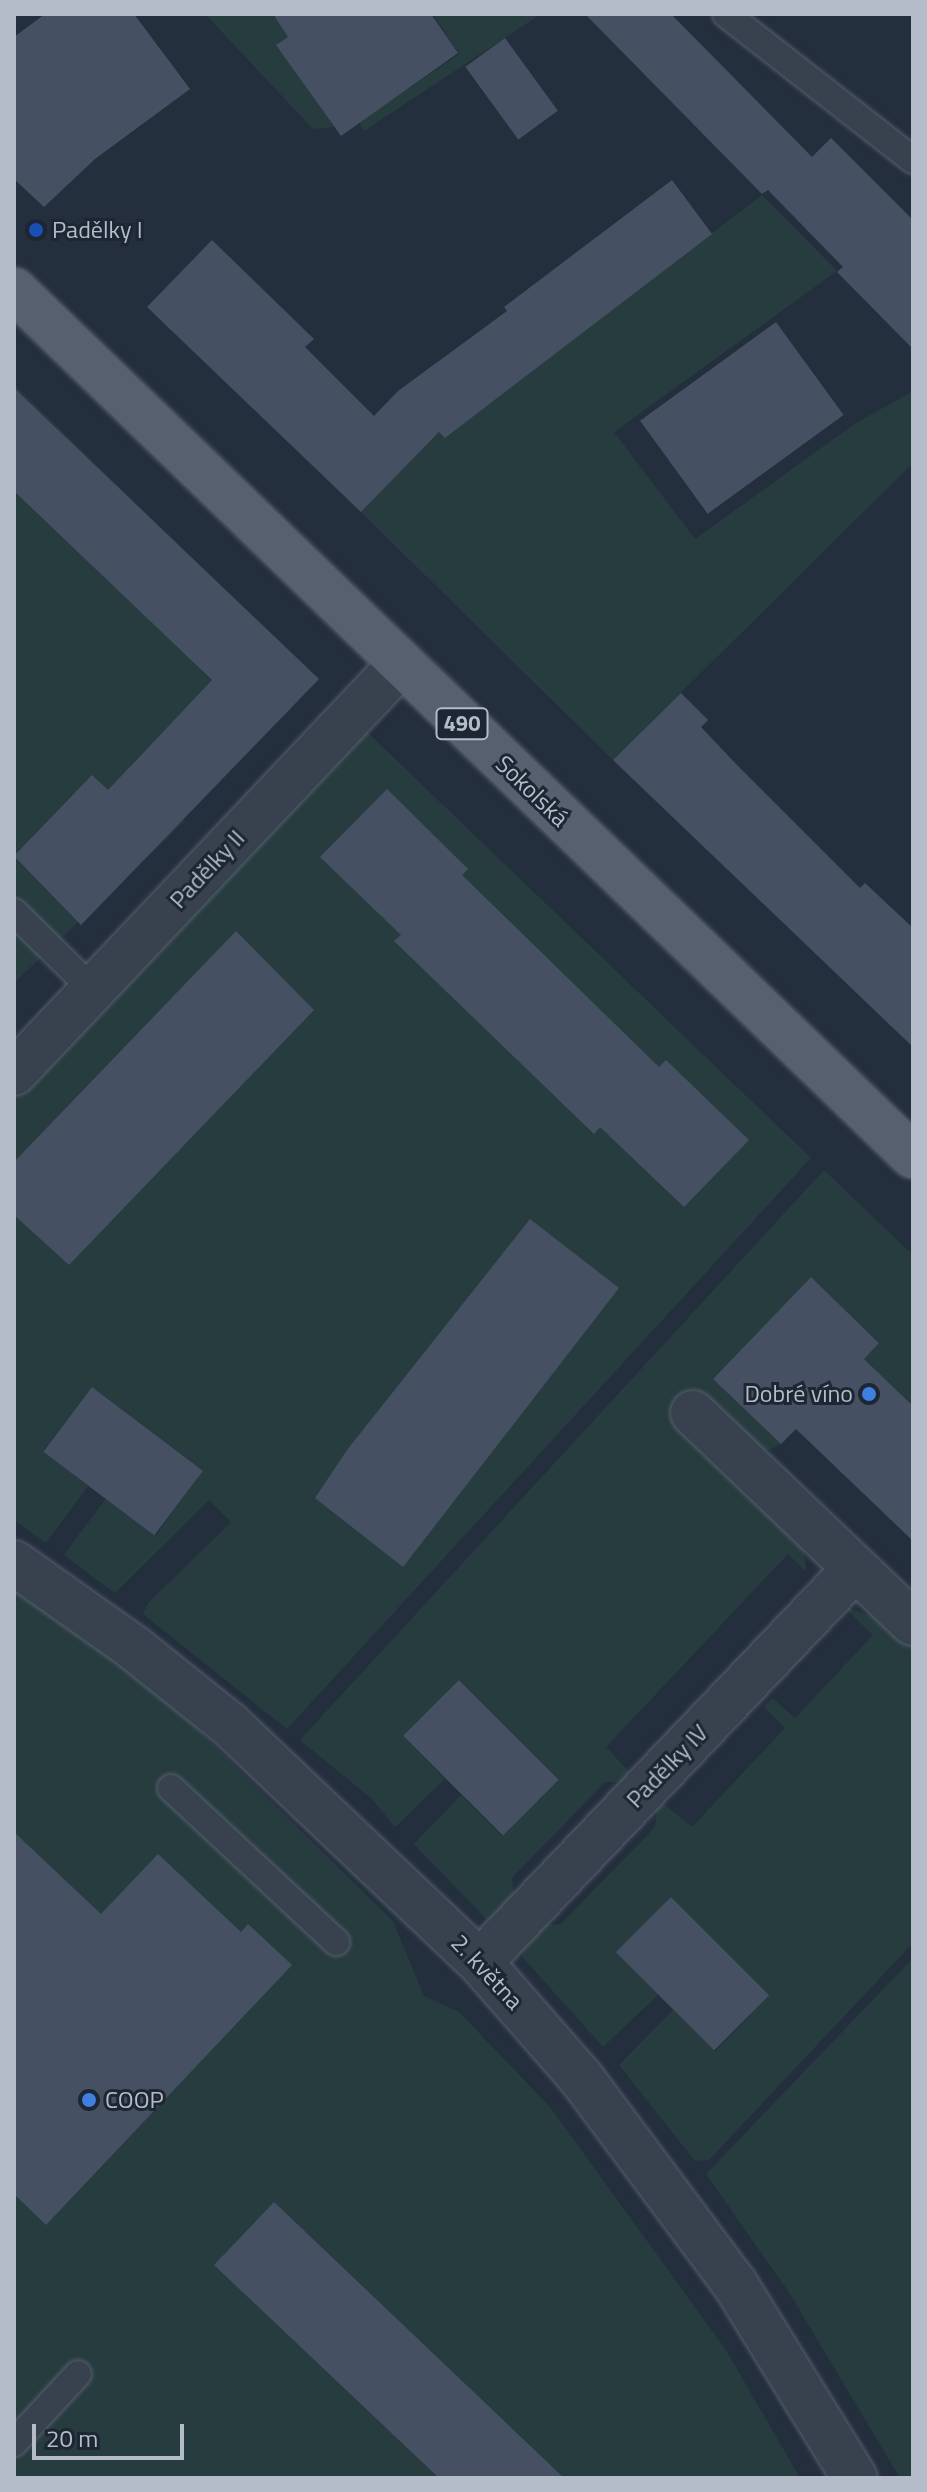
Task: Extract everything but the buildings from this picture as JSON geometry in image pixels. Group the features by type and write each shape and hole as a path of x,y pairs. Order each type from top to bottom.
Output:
{"main road":[{"name":"Sokolská","path":"14,290 913,1156"}],"street":[{"name":"Padělky II","path":"14,1073 400,665"},
{"path":"693,1413 854,1570 913,1623"},
{"name":"2. května","path":"14,1563 134,1648 230,1725 480,1962 591,2091 726,2271 855,2478"},
{"name":"Padělky IV","path":"480,1962 854,1570"}],"lane":[{"path":"726,14 913,160"},
{"path":"14,912 93,990"},
{"path":"171,1788 336,1942"},
{"path":"14,2443 78,2374"}],"green space":[{"path":"205,14 273,14 288,37 277,45 334,127 313,129"},
{"path":"433,14 541,14 364,131 359,122 459,54"},
{"path":"762,195 837,271 614,432 695,539 856,423 913,391 913,463 613,760 361,512 439,432 446,437"},
{"path":"14,384 228,594 176,644 212,681 129,767 185,821 14,983"},
{"path":"365,730 811,1158 287,1729 143,1614 148,1603 231,1522 209,1500 115,1593 64,1555 106,1498 156,1535 203,1470 92,1387 43,1451 88,1486 46,1543 14,1520 14,1096"},
{"path":"824,1170 913,1255 913,1406 864,1359 879,1342 811,1277 713,1379 781,1444 762,1453 804,1547 806,1572 788,1554 606,1747 632,1775 627,1782 605,1782 512,1878 514,1901 487,1920 414,1844 461,1795 502,1836 558,1779 460,1680 403,1736 445,1779 395,1827 372,1799 300,1740"},
{"path":"14,1588 151,1683 393,1921 424,1996 459,2012 550,2107 726,2350 800,2478 14,2478"},
{"path":"843,1606 889,1621 913,1638 913,1943 709,2160 695,2161 619,2065 673,2010 715,2052 769,1995 671,1897 617,1953 658,1995 603,2047 518,1952 537,1925 561,1924 655,1827 658,1799 692,1827 785,1728 764,1707 772,1698 795,1718 873,1635"},
{"path":"913,1958 913,2478 900,2478 790,2294 706,2174"}],"place":[{"name":"Padělky I","path":"36,230"},
{"name":"Dobré víno","path":"869,1394"},
{"name":"COOP","path":"89,2100"}]}
